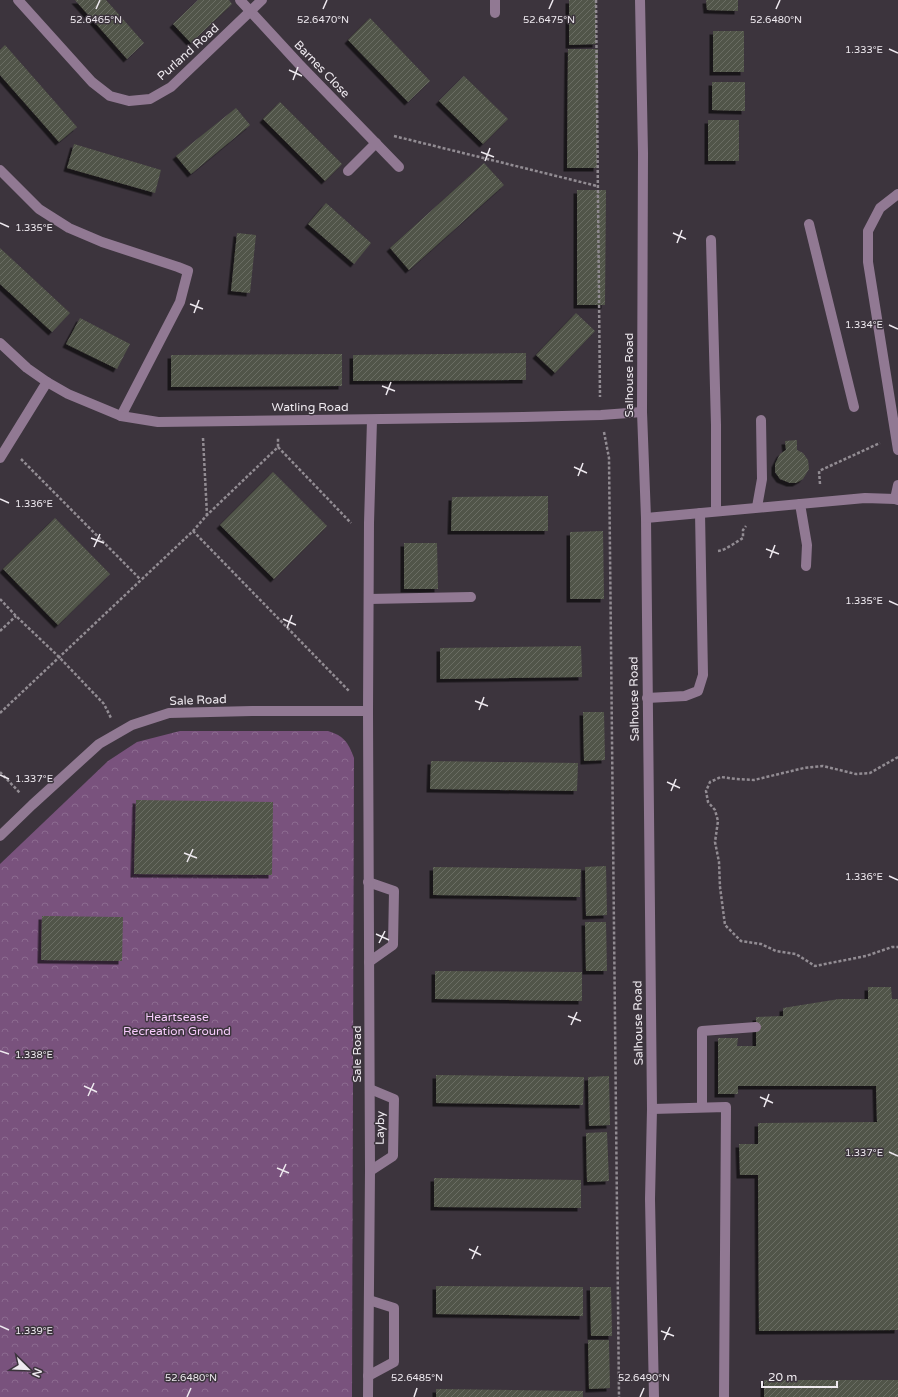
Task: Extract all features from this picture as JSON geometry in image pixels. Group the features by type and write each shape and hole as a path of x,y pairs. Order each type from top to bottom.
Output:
{"street":[{"name":"Purland Road","path":"18,0 92,82 110,96 129,101 150,98 171,87 262,0"},
{"name":"Barnes Close","path":"240,0 399,167"},
{"path":"495,0 495,13"},
{"name":"Salhouse Road","path":"640,0 643,153 642,412 646,518 652,1109 650,1199 654,1397"},
{"path":"348,171 376,143"},
{"path":"0,170 39,210 69,228 102,242 188,271 180,302 120,416"},
{"path":"898,194 880,208 868,232 868,262 898,450"},
{"path":"808,224 854,407"},
{"path":"711,240 716,425 716,511"},
{"name":"Watling Road","path":"0,343 27,368 46,382 68,394 120,416 158,422 372,420 600,415 642,412"},
{"path":"0,458 46,382"},
{"name":"Sale Road","path":"368,1397 370,1089 368,711 369,523 372,420"},
{"path":"757,507 762,479 761,420"},
{"path":"646,518 865,498 896,499 898,485"},
{"path":"800,504 807,545 806,566"},
{"path":"647,698 685,696 698,691 703,676 700,513"},
{"path":"369,599 471,597"},
{"name":"Sale Road","path":"0,836 99,744 132,725 169,713 368,711"},
{"path":"368,882 394,891 393,945 369,962"},
{"path":"702,1107 702,1032 756,1027"},
{"name":"Layby","path":"370,1089 394,1099 393,1156 370,1171"},
{"path":"652,1109 726,1107 724,1397"},
{"path":"368,1376 394,1362 394,1308 369,1300"}],"path":[{"path":"596,0 600,415 608,458 619,1397"},
{"path":"376,143 391,135 597,186"},
{"path":"278,420 278,447 350,522 369,523"},
{"path":"202,422 207,515"},
{"path":"7,447 24,462 140,580"},
{"path":"0,713 193,531 207,515 278,447"},
{"path":"193,531 368,711"},
{"path":"0,598 104,704 118,732"},
{"path":"0,632 16,616"},
{"path":"898,757 870,773 856,774 823,766 804,768 754,780 721,777 710,782 706,791 708,802 715,810 718,821 715,842 719,862 720,887 725,925 741,941 760,944 776,951 796,954 814,966 866,956 892,947 898,947"},
{"path":"0,772 32,805"}],"green space":[{"name":"Heartsease Recreation Ground","path":"180,731 328,731 345,740 354,758 352,1397 0,1397 0,864 108,761 137,742"}],"building":[{"path":"75,0 106,0 144,43 127,59"},
{"path":"198,0 229,0 232,4 191,43 173,24"},
{"path":"569,0 596,0 596,44 569,45"},
{"path":"706,0 738,0 738,11 707,10"},
{"path":"370,18 430,81 408,102 348,40"},
{"path":"713,31 744,31 744,72 713,72"},
{"path":"5,45 77,127 59,142 0,75 0,50"},
{"path":"568,49 598,49 597,168 567,168"},
{"path":"464,76 508,119 483,144 439,101"},
{"path":"712,82 745,82 745,111 712,110"},
{"path":"280,102 342,164 325,181 263,119"},
{"path":"236,108 250,125 191,174 176,156"},
{"path":"708,120 739,120 739,161 708,161"},
{"path":"74,144 161,170 155,193 67,168"},
{"path":"484,163 504,185 409,270 390,248"},
{"path":"577,190 606,190 605,305 577,305"},
{"path":"326,203 371,243 354,264 308,224"},
{"path":"237,233 256,235 250,293 231,291"},
{"path":"0,248 70,313 52,332 0,284"},
{"path":"576,313 595,331 555,373 536,355"},
{"path":"80,318 130,344 117,369 66,344"},
{"path":"526,353 526,380 353,381 353,355"},
{"path":"342,354 342,386 171,387 171,355"},
{"path":"797,440 797,450 803,453 808,460 809,469 803,479 796,483 790,483 780,479 775,472 775,464 780,454 786,450 785,441"},
{"path":"273,472 327,526 274,579 220,525"},
{"path":"548,496 548,531 451,531 452,497"},
{"path":"55,518 110,574 58,625 3,569"},
{"path":"603,531 604,599 570,599 570,532"},
{"path":"404,543 437,543 438,589 404,589"},
{"path":"581,646 582,677 440,679 440,648"},
{"path":"583,712 604,712 605,760 584,761"},
{"path":"431,761 578,763 577,791 430,789"},
{"path":"136,800 273,802 272,875 134,874"},
{"path":"606,866 607,915 586,916 585,867"},
{"path":"433,867 581,869 580,897 433,895"},
{"path":"42,916 123,917 122,961 41,960"},
{"path":"585,922 606,922 607,971 586,971"},
{"path":"435,971 582,972 582,1001 435,999"},
{"path":"868,987 891,987 892,999 898,999 898,1330 759,1331 758,1175 740,1175 739,1144 758,1144 758,1123 877,1122 876,1086 738,1086 738,1094 718,1094 718,1038 738,1038 737,1046 756,1046 756,1017 783,1016 783,1008 839,999 868,999"},
{"path":"436,1075 584,1077 583,1105 436,1103"},
{"path":"609,1076 610,1125 589,1126 588,1077"},
{"path":"607,1132 609,1181 587,1182 586,1133"},
{"path":"434,1178 581,1180 581,1208 434,1207"},
{"path":"436,1286 583,1287 583,1316 436,1314"},
{"path":"590,1287 611,1287 612,1336 591,1336"},
{"path":"588,1340 609,1340 610,1388 589,1389"},
{"path":"764,1380 898,1380 898,1397 764,1397"},
{"path":"436,1389 583,1391 583,1397 436,1397"}]}
